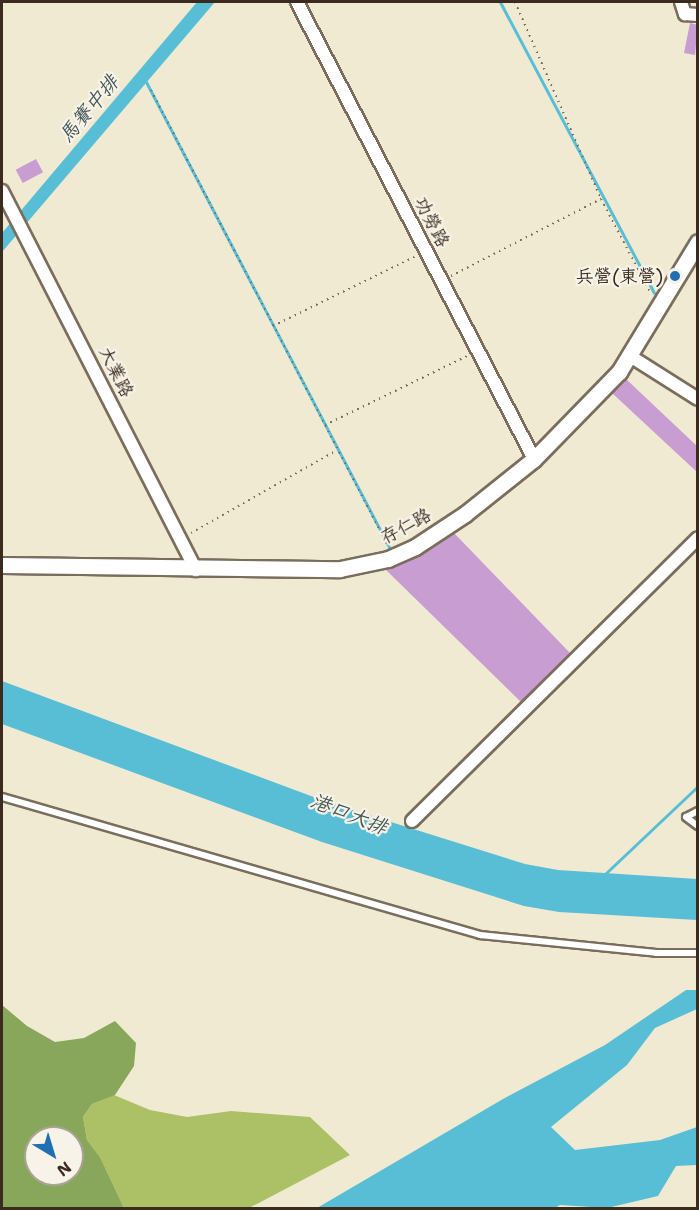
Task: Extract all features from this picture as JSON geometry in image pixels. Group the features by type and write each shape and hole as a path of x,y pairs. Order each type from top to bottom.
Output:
{"street":[{"name":"功勞路","path":"297,2 534,459"},
{"path":"681,2 685,14 698,15"},
{"name":"大業路","path":"2,191 182,538 196,570"},
{"name":"存仁路","path":"2,565 196,570 340,569 388,559 415,547 465,514 534,459 630,356 698,242"},
{"path":"630,356 698,399"},
{"path":"412,821 698,538"}],"lane":[{"path":"2,797 480,935 656,953 698,953"},
{"path":"698,811 687,817 698,826"}],"path":[{"path":"515,2 601,199 651,294"},
{"path":"151,90 388,546"},
{"path":"442,281 601,199"},
{"path":"273,326 427,251"},
{"path":"325,425 477,351"},
{"path":"182,538 337,450"}],"green space":[{"path":"2,1005 27,1026 55,1042 84,1038 115,1021 136,1043 134,1066 115,1095 92,1104 83,1117 87,1140 100,1157 124,1208 2,1208"},
{"path":"114,1095 150,1110 187,1117 231,1111 310,1117 350,1155 249,1208 124,1208 100,1157 87,1140 83,1117 92,1104"}],"water":[{"path":"197,2 215,2 2,252 2,233"},
{"name":"港口大排","path":"2,681 327,802 525,864 558,870 697,879 697,920 559,912 524,906 322,842 2,724"},
{"path":"686,990 697,990 697,1009 655,1028 627,1065 551,1127 575,1150 660,1140 697,1127 697,1165 676,1166 658,1196 607,1208 560,1205 555,1208 317,1208 503,1099 605,1045"}],"building":[{"path":"690,23 698,25 695,55 684,53"},
{"path":"36,159 43,172 23,183 16,170"},
{"path":"626,379 698,447 698,473 612,393"},
{"path":"454,533 570,653 521,702 385,569 419,556"}],"waterway":[{"path":"500,2 654,293"},
{"path":"145,80 389,547"},
{"path":"606,873 698,786"}],"place":[{"name":"兵營(東營)","path":"675,276"}],"water label":[{"name":"馬賽中排","path":"89,109"}]}
